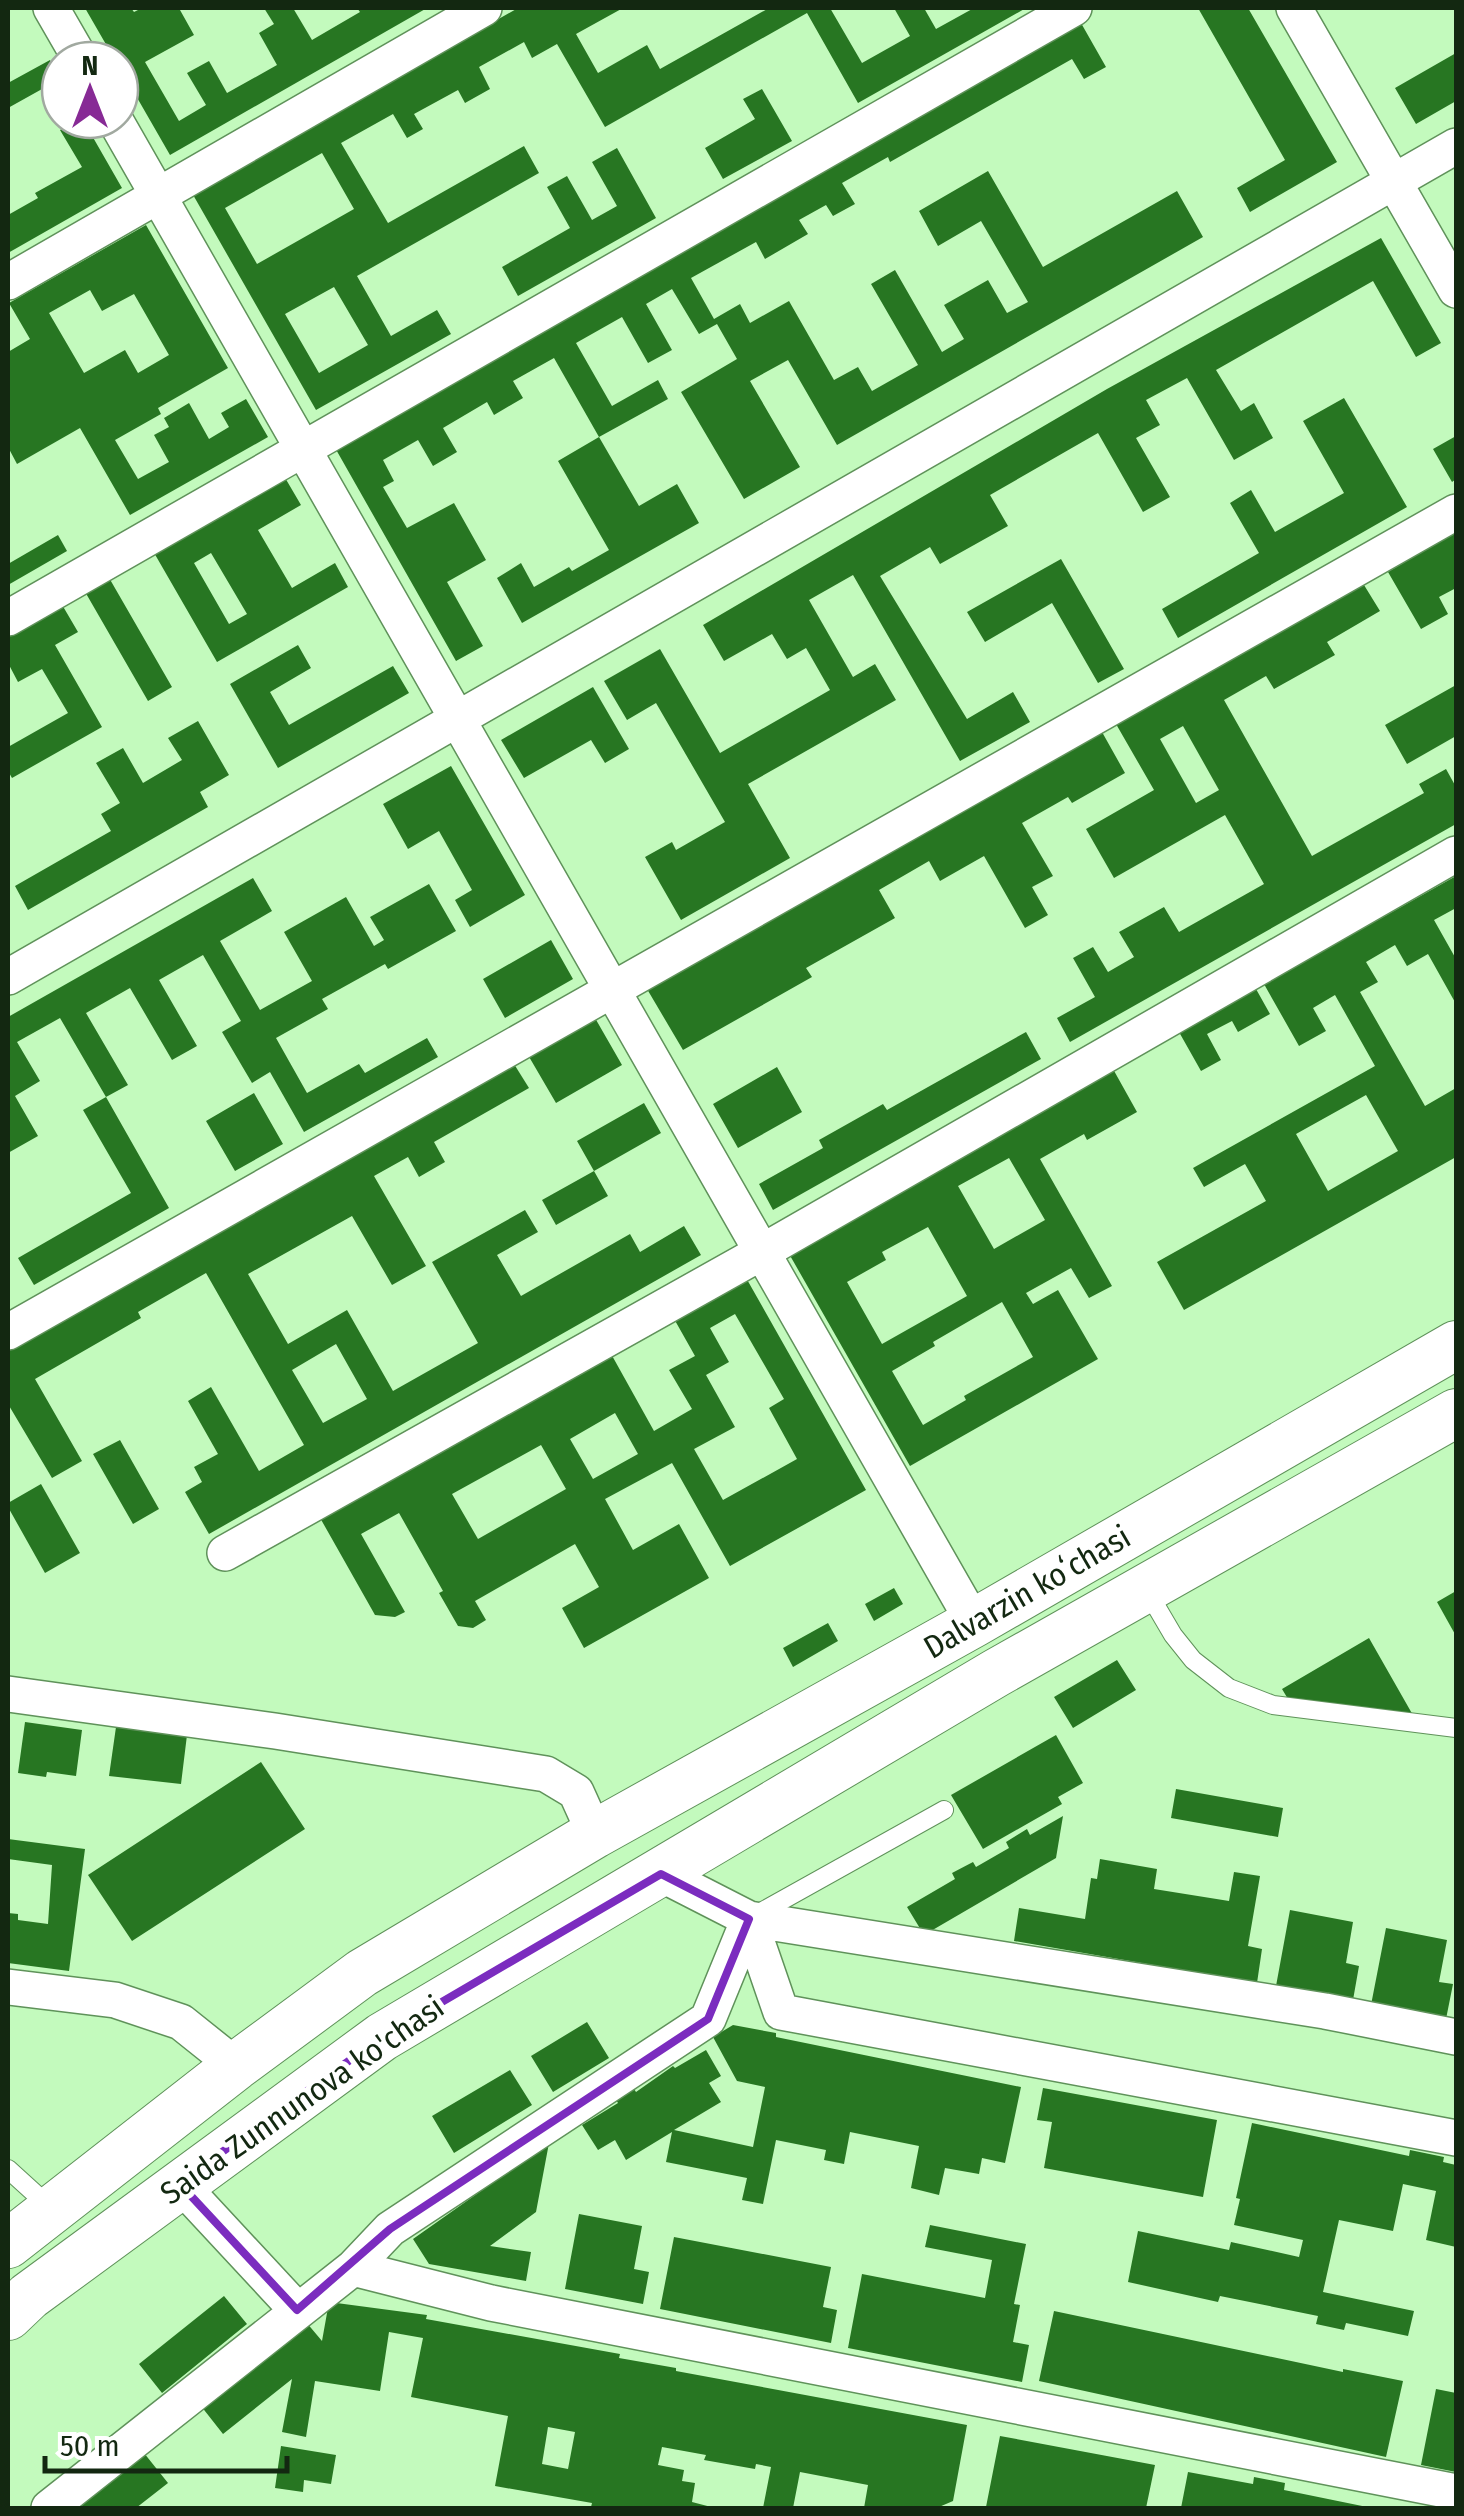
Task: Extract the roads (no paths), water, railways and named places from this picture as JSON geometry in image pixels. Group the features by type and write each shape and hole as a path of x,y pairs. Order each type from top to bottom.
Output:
{"main road":[{"name":"Dalvarzin koʻchasi","path":"595,1834 974,1623 1456,1345"},
{"name":"Dalvarzin koʻchasi","path":"661,1874 996,1673 1456,1413"},
{"name":"Saida Zunnunova ko'chasi","path":"8,2244 362,1972 595,1834"},
{"name":"Saida Zunnunova ko'chasi","path":"8,2316 180,2183 382,2037 661,1874"},
{"path":"341,1988 382,2037"}],"street":[{"path":"51,8 69,40"},
{"path":"8,282 484,8"},
{"path":"8,618 1074,8"},
{"path":"1294,8 1456,290"},
{"path":"126,140 974,1623"},
{"path":"8,977 1456,146"},
{"path":"8,1332 1456,512"},
{"path":"225,1553 762,1252 1456,854"},
{"path":"8,1694 546,1774 576,1792 595,1834"},
{"path":"661,1874 750,1919 1325,2011 1456,2038"},
{"path":"750,1919 781,2012 1456,2138"},
{"path":"48,2508 353,2268 390,2229 708,2019 750,1919"},
{"path":"8,1987 115,2000 181,2022 236,2066"},
{"path":"180,2183 297,2310"},
{"path":"353,2268 491,2303 1456,2492"}],"lane":[{"path":"1146,1589 1172,1635 1193,1660 1229,1688 1272,1705 1456,1728"},
{"path":"750,1919 944,1810"},
{"path":"8,2169 52,2209"}]}
